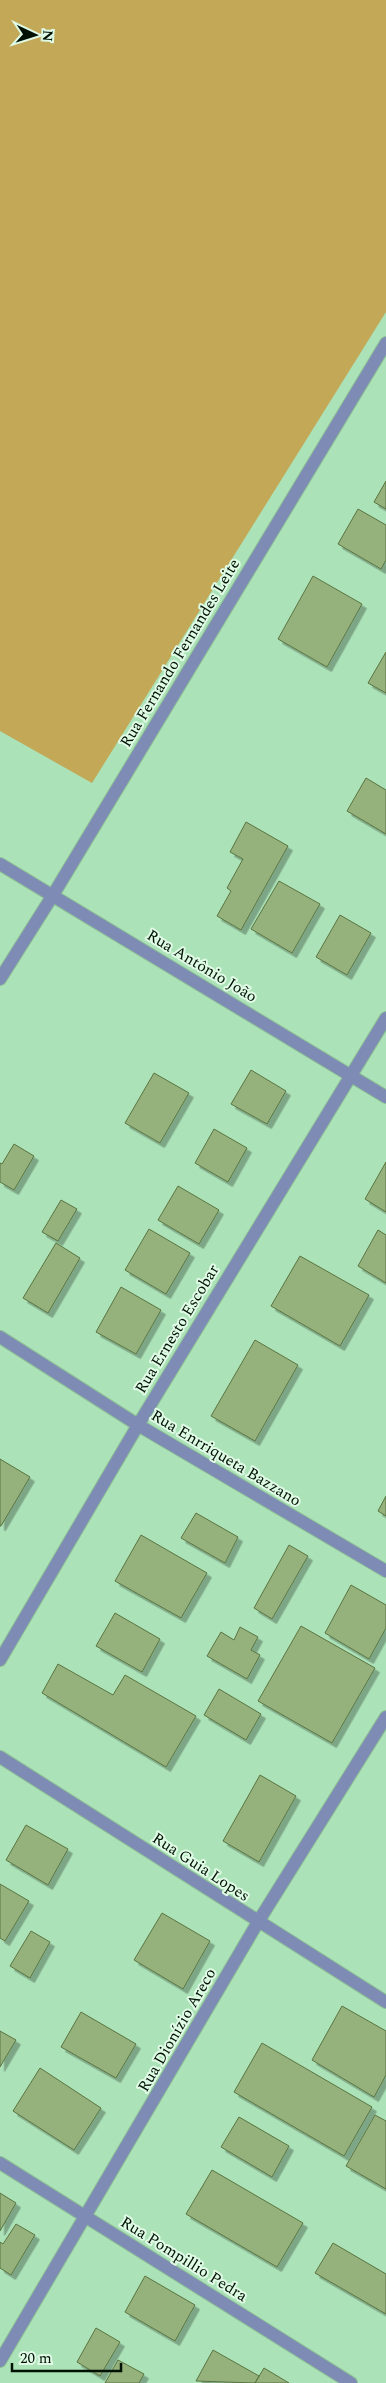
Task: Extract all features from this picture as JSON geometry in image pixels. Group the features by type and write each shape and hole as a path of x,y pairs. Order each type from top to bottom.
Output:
{"street":[{"name":"Rua Fernando Fernandes Leite","path":"0,978 53,895 386,343"},
{"name":"Rua Antônio João","path":"0,864 386,1097"},
{"name":"Rua Ernesto Escobar","path":"0,1660 138,1425 386,1018"},
{"name":"Rua Enrriqueta Bazzano","path":"0,1337 138,1425 386,1571"},
{"name":"Rua Dionízio Areco","path":"0,2361 258,1922 386,1717"},
{"name":"Rua Guia Lopes","path":"0,1758 386,2002"},
{"name":"Rua Pompillio Pedra","path":"0,2163 351,2383"}],"shaded area":[{"path":"0,0 386,0 386,312 92,783 0,731"}],"building":[{"path":"386,481 386,509 374,502"},
{"path":"358,509 386,525 386,560 381,569 338,544"},
{"path":"313,576 362,604 327,667 278,639"},
{"path":"386,652 386,693 368,683"},
{"path":"366,778 386,790 386,834 347,811"},
{"path":"246,822 288,846 241,930 217,916 231,891 227,888 243,859 230,852"},
{"path":"279,881 320,904 292,953 251,929"},
{"path":"340,915 371,933 347,975 316,957"},
{"path":"251,1070 286,1091 267,1124 231,1104"},
{"path":"154,1073 189,1093 160,1143 125,1123"},
{"path":"214,1129 247,1148 228,1182 195,1163"},
{"path":"14,1144 34,1156 14,1190 0,1182 0,1163 2,1164"},
{"path":"386,1162 386,1212 365,1199"},
{"path":"178,1186 219,1210 199,1244 158,1220"},
{"path":"61,1200 77,1209 58,1241 42,1232"},
{"path":"149,1229 190,1253 166,1294 125,1270"},
{"path":"378,1230 386,1235 386,1283 358,1266"},
{"path":"56,1243 80,1258 48,1313 23,1298"},
{"path":"300,1256 369,1295 340,1346 271,1306"},
{"path":"121,1287 161,1310 136,1354 96,1332"},
{"path":"255,1340 298,1365 255,1441 211,1416"},
{"path":"0,1459 30,1477 1,1526 0,1526"},
{"path":"386,1496 386,1516 378,1511"},
{"path":"196,1513 238,1537 225,1563 181,1538"},
{"path":"141,1535 207,1573 181,1618 115,1581"},
{"path":"289,1545 308,1556 272,1619 254,1608"},
{"path":"351,1585 386,1605 386,1628 369,1659 325,1633"},
{"path":"115,1613 160,1639 142,1672 96,1646"},
{"path":"301,1626 375,1668 332,1743 258,1701"},
{"path":"240,1627 258,1637 251,1650 260,1655 247,1679 207,1656 221,1632 234,1640"},
{"path":"58,1664 113,1695 125,1675 196,1716 166,1767 42,1693"},
{"path":"219,1689 261,1714 246,1740 204,1715"},
{"path":"260,1775 296,1796 259,1862 223,1841"},
{"path":"26,1825 68,1849 48,1885 6,1860"},
{"path":"0,1884 29,1901 5,1941 0,1938"},
{"path":"162,1913 210,1941 183,1989 134,1960"},
{"path":"31,1931 50,1942 30,1978 10,1966"},
{"path":"342,2006 386,2031 386,2075 374,2097 312,2060"},
{"path":"81,2012 136,2044 116,2078 61,2047"},
{"path":"0,2031 16,2040 0,2067"},
{"path":"262,2043 372,2107 344,2156 234,2092"},
{"path":"40,2068 101,2108 74,2150 13,2111"},
{"path":"375,2115 386,2121 386,2189 346,2166"},
{"path":"239,2117 289,2146 272,2177 221,2147"},
{"path":"212,2170 303,2223 277,2267 186,2214"},
{"path":"0,2193 16,2203 0,2231"},
{"path":"16,2224 35,2235 11,2275 0,2268 0,2242 3,2244"},
{"path":"333,2243 386,2274 386,2314 315,2273"},
{"path":"145,2276 195,2305 175,2341 125,2312"},
{"path":"96,2328 120,2342 100,2376 77,2362"},
{"path":"213,2350 259,2376 255,2383 196,2381"},
{"path":"118,2360 144,2374 139,2383 105,2383"},
{"path":"264,2368 289,2383 255,2383"}]}
